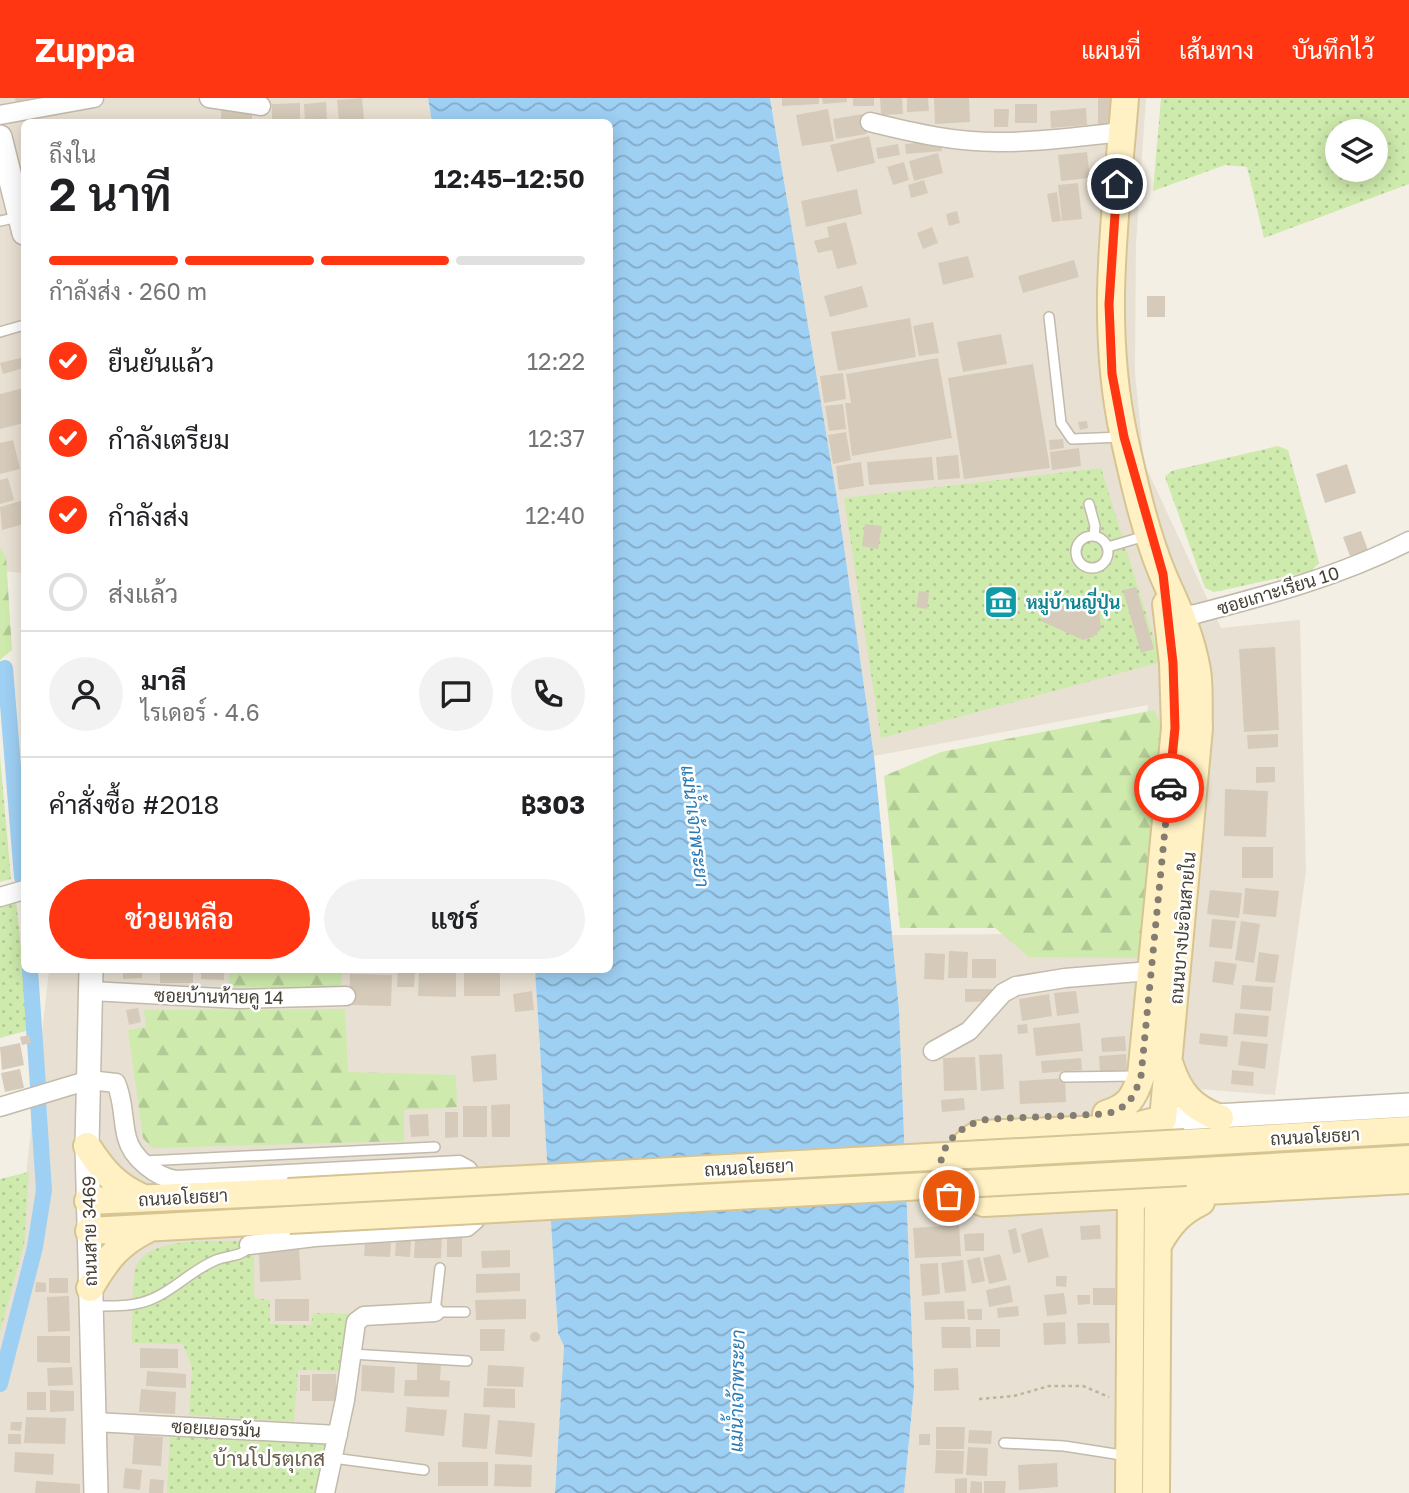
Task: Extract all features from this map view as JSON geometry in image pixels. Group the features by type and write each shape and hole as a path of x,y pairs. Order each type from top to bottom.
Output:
{"main road":[{"name":"ถนนบางปะอินสายใน","path":"1125,98 1109,304 1112,374 1124,437 1150,534 1163,574 1184,617 1197,671 1199,728 1163,1119"},
{"name":"ถนนบางปะอินสายใน","path":"1106,1114 1123,1109 1134,1097 1141,1076 1175,728 1173,663 1163,574"},
{"path":"1170,1065 1175,1080 1191,1104 1220,1118"},
{"name":"ถนนบางปะอินสายใน","path":"1131,1201 1101,1210 982,1217 966,1212 953,1202 944,1188 940,1172 942,1155 948,1140 974,1121 1106,1114 1163,1119"},
{"name":"ถนนบางปะอินสายใน","path":"1163,1119 1127,1128 979,1135 960,1148 955,1159 957,1182 972,1200 984,1203 1131,1201 1409,1180"},
{"name":"ถนนอโยธยา","path":"88,1201 1409,1130"},
{"path":"87,1146 103,1172 120,1188 146,1199"},
{"name":"ถนนอโยธยา","path":"89,1231 1409,1159"},
{"path":"1156,1493 1158,1199"},
{"path":"1129,1493 1131,1201"},
{"path":"1158,1245 1169,1225 1185,1209 1201,1202"},
{"path":"1101,1210 1124,1229 1131,1252"},
{"path":"90,1297 108,1257 124,1241 149,1228"}],"street":[{"path":"0,115 94,98"},
{"path":"209,98 261,109"},
{"path":"870,122 926,135 976,142 1122,132"},
{"path":"0,137 17,222"},
{"name":"ซอยเกาะเรียน 10","path":"1184,617 1315,582 1409,541"},
{"path":"0,897 21,891"},
{"path":"933,1051 969,1031 1003,993 1016,986 1065,978 1150,971"},
{"name":"ซอยบ้านท้ายคู 14","path":"91,980 240,999 346,996"},
{"name":"ถนนสาย 3469","path":"91,980 87,1146 96,1493"},
{"path":"0,1107 89,1080 116,1083 123,1100 127,1137 142,1161 164,1178 176,1180 459,1165 468,1170 471,1176 475,1220 467,1227 315,1237 249,1245"},
{"name":"ถนนอโยธยา","path":"1163,1119 1220,1118 1409,1105"},
{"path":"1158,1199 1201,1202 1409,1193"},
{"path":"324,1493 338,1435 359,1318 435,1312"},
{"name":"ซอยเยอรมัน","path":"94,1422 338,1435"}],"lane":[{"path":"1049,317 1061,422 1072,439 1124,437"},
{"path":"0,332 21,326"},
{"path":"1089,504 1095,526 1094,536"},
{"path":"1108,547 1150,534"},
{"path":"1094,536 1108,547 1109,554 1103,565 1097,568 1085,567 1076,551 1082,540 1094,536"},
{"path":"1065,1077 1141,1076"},
{"path":"142,1161 435,1147"},
{"path":"90,1297 137,1304 153,1299 199,1269 217,1259 242,1253 249,1245"},
{"path":"440,1268 435,1312 465,1312"},
{"path":"352,1354 467,1361"},
{"path":"1004,1443 1064,1446 1130,1456"},
{"path":"333,1458 424,1470"}],"path":[{"path":"979,1399 1014,1396 1049,1386 1083,1387 1106,1397 1130,1395"}],"shaded area":[{"path":"0,98 428,98 432,119 21,119 21,573 0,571"},
{"path":"770,98 1146,98 1136,243 1135,373 1144,463 1221,628 1300,620 1306,872 1275,1095 1122,1083 1119,1493 904,1493 914,1388 899,1010 892,935 1130,933 1148,705 874,756 837,498"},
{"path":"49,973 535,973 558,1333 564,1346 555,1493 0,1493 0,1311 16,1263"}],"green space":[{"path":"1161,98 1409,98 1409,184 1264,238 1247,167 1225,165 1153,191"},
{"path":"1278,446 1288,450 1319,563 1311,571 1214,592 1205,588 1165,477 1171,471"},
{"name":"หมู่บ้านญี่ปุ่น","path":"1101,468 1161,662 881,738 844,498"},
{"path":"0,548 6,557 12,650 0,660"},
{"path":"1154,710 1161,726 1142,958 1029,957 995,928 900,928 884,776 941,752"},
{"path":"0,756 11,879 0,882"},
{"path":"16,899 21,973 23,973 29,1030 0,1038 0,903"},
{"path":"229,973 342,973 341,987 229,987"},
{"path":"345,1009 348,1072 456,1075 457,1107 404,1110 404,1141 152,1148 143,1138 128,1030 146,1027 144,1010"},
{"path":"29,1172 24,1245 0,1332 0,1179"},
{"path":"199,1241 242,1241 254,1249 254,1298 270,1300 270,1324 311,1325 313,1313 351,1314 345,1371 298,1370 294,1422 189,1415 192,1368 183,1344 132,1343 134,1274 143,1257 167,1245"},
{"path":"170,1430 325,1443 330,1454 319,1493 167,1493"}],"water":[{"name":"แม่น้ำเจ้าพระยา","path":"428,98 770,98 837,498 874,756 892,935 899,1010 914,1388 904,1493 555,1493 564,1346 558,1333 535,973 613,973 613,119 432,119"}],"building":[{"path":"15,98 36,98 36,99 16,104"},
{"path":"362,98 364,119 339,119 337,100"},
{"path":"782,98 819,98 819,104 782,106"},
{"path":"822,98 847,98 847,102 823,104"},
{"path":"853,98 874,98 874,106 853,106"},
{"path":"880,98 902,98 903,114 881,115"},
{"path":"907,98 928,98 929,111 907,112"},
{"path":"934,98 969,98 970,122 935,124"},
{"path":"1098,98 1113,98 1113,124 1098,124"},
{"path":"326,102 327,119 305,119 304,104"},
{"path":"300,103 300,119 272,119 272,104"},
{"path":"1015,104 1037,104 1037,123 1015,123"},
{"path":"1086,108 1087,125 1051,128 1050,111"},
{"path":"221,109 252,110 252,119 221,119"},
{"path":"828,109 834,141 802,146 796,115"},
{"path":"994,109 1009,109 1008,127 994,127"},
{"path":"863,114 867,134 836,139 833,119"},
{"path":"869,136 875,163 837,172 830,145"},
{"path":"941,141 942,151 906,154 905,144"},
{"path":"898,144 900,155 878,159 876,148"},
{"path":"1087,152 1090,178 1061,181 1058,155"},
{"path":"938,153 943,173 914,181 909,161"},
{"path":"904,162 909,180 893,185 887,167"},
{"path":"924,180 928,193 911,198 908,185"},
{"path":"1078,183 1082,219 1062,221 1058,185"},
{"path":"857,189 862,214 806,227 801,201"},
{"path":"1057,192 1061,221 1052,222 1047,194"},
{"path":"957,211 960,223 949,226 946,214"},
{"path":"846,222 857,264 837,269 832,250 818,253 814,241 829,237 827,227"},
{"path":"932,227 938,243 923,249 917,233"},
{"path":"968,256 974,277 943,285 938,263"},
{"path":"1074,260 1079,277 1023,293 1018,276"},
{"path":"862,286 868,307 830,317 824,296"},
{"path":"1147,296 1165,296 1165,317 1147,317"},
{"path":"910,318 916,357 838,371 831,332"},
{"path":"933,322 939,353 919,356 913,326"},
{"path":"1001,334 1007,364 963,372 957,342"},
{"path":"21,358 21,369 3,374 0,363"},
{"path":"938,358 952,438 852,456 845,403 851,403 846,374"},
{"path":"1033,364 1050,468 964,479 948,378"},
{"path":"843,373 846,399 824,403 820,376"},
{"path":"21,389 21,424 0,429 0,394"},
{"path":"843,404 846,429 829,431 825,406"},
{"path":"1087,421 1088,428 1080,430 1078,422"},
{"path":"846,432 851,460 833,464 828,435"},
{"path":"1063,439 1064,448 1050,450 1049,440"},
{"path":"13,440 20,469 0,474 0,443"},
{"path":"1079,448 1081,466 1052,470 1050,452"},
{"path":"958,455 960,478 938,480 936,457"},
{"path":"932,457 934,480 869,485 867,462"},
{"path":"861,462 864,486 839,490 836,466"},
{"path":"1347,464 1356,493 1325,503 1316,474"},
{"path":"8,478 14,500 0,504 0,480"},
{"path":"21,501 21,525 2,530 0,507"},
{"path":"865,524 882,526 878,549 862,546"},
{"path":"1361,531 1368,550 1350,556 1343,537"},
{"path":"1136,587 1154,649 1141,653 1123,590"},
{"path":"919,591 929,592 927,609 916,607"},
{"path":"1081,599 1099,607 1101,629 1093,637 1083,640 1041,621 1051,600 1075,612"},
{"path":"1275,647 1279,730 1244,732 1239,649"},
{"path":"1278,734 1278,747 1248,749 1247,735"},
{"path":"1256,767 1275,767 1275,782 1256,783"},
{"path":"1225,789 1268,791 1266,837 1224,836"},
{"path":"1242,847 1273,847 1273,878 1242,878"},
{"path":"1245,888 1279,891 1276,917 1243,914"},
{"path":"1210,890 1242,893 1239,918 1207,914"},
{"path":"1212,919 1236,921 1232,949 1209,947"},
{"path":"1241,921 1260,924 1254,963 1235,960"},
{"path":"949,951 968,952 967,978 948,978"},
{"path":"1259,952 1279,955 1275,983 1255,981"},
{"path":"925,953 945,954 944,980 924,979"},
{"path":"972,959 996,959 996,978 972,978"},
{"path":"1215,961 1237,964 1233,985 1212,982"},
{"path":"123,973 142,973 142,978 123,979"},
{"path":"160,973 193,973 193,983 160,983"},
{"path":"201,973 224,973 224,980 201,979"},
{"path":"398,973 415,973 414,987 397,987"},
{"path":"419,973 456,973 456,997 418,996"},
{"path":"464,973 500,973 500,996 464,996"},
{"path":"350,974 392,975 391,1006 349,1005"},
{"path":"1242,985 1273,987 1271,1011 1240,1009"},
{"path":"965,989 995,989 995,1001 965,1002"},
{"path":"532,991 534,1010 515,1012 513,994"},
{"path":"1076,991 1079,1013 1057,1016 1054,993"},
{"path":"1049,994 1052,1016 1022,1021 1019,999"},
{"path":"138,1008 141,1022 129,1025 126,1010"},
{"path":"1235,1013 1269,1016 1267,1037 1233,1034"},
{"path":"1080,1023 1083,1051 1036,1056 1033,1028"},
{"path":"1027,1024 1028,1033 1018,1034 1017,1025"},
{"path":"1200,1033 1228,1036 1227,1047 1199,1044"},
{"path":"29,1035 31,1043 22,1045 20,1037"},
{"path":"1125,1036 1126,1051 1102,1052 1101,1038"},
{"path":"1241,1041 1268,1044 1265,1069 1238,1065"},
{"path":"20,1043 24,1065 2,1070 0,1047"},
{"path":"496,1054 497,1080 473,1082 471,1056"},
{"path":"1002,1054 1004,1089 981,1091 979,1055"},
{"path":"1126,1054 1127,1070 1100,1072 1099,1056"},
{"path":"975,1057 977,1090 944,1091 943,1058"},
{"path":"1081,1058 1082,1070 1042,1073 1041,1061"},
{"path":"20,1069 24,1088 5,1092 1,1073"},
{"path":"1232,1070 1254,1072 1253,1086 1231,1084"},
{"path":"1065,1078 1066,1102 1020,1104 1019,1081"},
{"path":"964,1098 965,1110 942,1112 941,1100"},
{"path":"510,1104 510,1137 492,1137 491,1105"},
{"path":"463,1106 487,1106 487,1137 463,1137"},
{"path":"445,1112 458,1112 458,1137 445,1138"},
{"path":"428,1114 429,1136 411,1137 409,1115"},
{"path":"959,1225 961,1256 915,1258 913,1228"},
{"path":"1100,1225 1101,1239 1081,1240 1080,1226"},
{"path":"1016,1228 1021,1252 1013,1254 1008,1230"},
{"path":"1042,1228 1049,1257 1028,1263 1021,1234"},
{"path":"984,1233 984,1251 965,1251 964,1234"},
{"path":"415,1237 442,1237 441,1258 414,1258"},
{"path":"447,1237 462,1237 462,1257 447,1257"},
{"path":"396,1240 411,1241 410,1257 395,1256"},
{"path":"365,1242 391,1243 390,1257 364,1256"},
{"path":"299,1248 301,1280 260,1282 259,1249"},
{"path":"510,1250 510,1267 482,1268 481,1251"},
{"path":"1000,1254 1007,1280 989,1284 983,1258"},
{"path":"980,1257 985,1281 972,1284 967,1260"},
{"path":"963,1260 966,1291 945,1293 941,1263"},
{"path":"938,1263 940,1294 922,1296 920,1264"},
{"path":"520,1273 520,1291 476,1293 476,1274"},
{"path":"1056,1276 1067,1276 1066,1287 1056,1286"},
{"path":"49,1278 68,1278 68,1293 49,1293"},
{"path":"36,1282 46,1283 46,1292 35,1292"},
{"path":"1010,1285 1013,1302 989,1307 986,1290"},
{"path":"1093,1288 1115,1288 1115,1305 1093,1305"},
{"path":"1064,1293 1067,1314 1047,1316 1044,1295"},
{"path":"1077,1295 1090,1295 1090,1304 1078,1305"},
{"path":"69,1296 70,1331 48,1332 47,1297"},
{"path":"275,1299 309,1299 309,1321 275,1321"},
{"path":"526,1299 526,1319 476,1320 475,1300"},
{"path":"964,1301 965,1319 925,1320 924,1302"},
{"path":"1018,1306 1019,1316 998,1318 997,1308"},
{"path":"967,1309 982,1309 982,1320 968,1320"},
{"path":"1065,1322 1066,1344 1044,1345 1043,1323"},
{"path":"1077,1323 1109,1323 1110,1343 1078,1344"},
{"path":"941,1327 970,1327 971,1348 942,1348"},
{"path":"480,1329 505,1329 504,1351 480,1351"},
{"path":"976,1329 1000,1329 1000,1347 976,1347"},
{"path":"535,1332 540,1337 535,1342 530,1337"},
{"path":"37,1336 70,1336 70,1363 37,1362"},
{"path":"140,1348 178,1349 178,1368 140,1368"},
{"path":"417,1362 441,1363 440,1380 450,1381 449,1397 404,1396 405,1380 417,1380"},
{"path":"362,1365 395,1367 394,1393 361,1391"},
{"path":"488,1365 524,1367 523,1387 487,1386"},
{"path":"72,1367 73,1385 48,1386 47,1368"},
{"path":"958,1368 959,1390 934,1391 934,1369"},
{"path":"147,1371 186,1374 186,1388 146,1386"},
{"path":"312,1374 336,1374 336,1401 312,1401"},
{"path":"300,1375 310,1375 310,1391 300,1391"},
{"path":"484,1388 515,1389 515,1408 483,1407"},
{"path":"141,1389 176,1392 175,1414 139,1412"},
{"path":"50,1390 74,1391 74,1411 50,1412"},
{"path":"27,1392 46,1392 46,1410 27,1410"},
{"path":"407,1407 447,1410 444,1436 405,1432"},
{"path":"464,1413 490,1415 487,1449 462,1447"},
{"path":"26,1417 66,1418 65,1444 24,1443"},
{"path":"498,1420 535,1423 532,1457 495,1454"},
{"path":"11,1422 22,1422 21,1431 10,1430"},
{"path":"936,1427 965,1427 964,1449 936,1449"},
{"path":"969,1430 992,1431 991,1444 968,1443"},
{"path":"8,1434 21,1434 21,1444 8,1444"},
{"path":"919,1434 930,1434 930,1445 919,1445"},
{"path":"134,1435 163,1437 161,1466 132,1464"},
{"path":"968,1447 988,1448 987,1476 966,1475"},
{"path":"936,1450 964,1451 963,1474 935,1473"},
{"path":"15,1452 54,1454 53,1475 14,1472"},
{"path":"438,1462 488,1462 488,1486 438,1486"},
{"path":"1057,1463 1058,1487 1019,1490 1018,1465"},
{"path":"495,1464 532,1465 531,1487 494,1486"},
{"path":"125,1468 142,1470 140,1490 123,1488"},
{"path":"967,1478 967,1493 955,1493 955,1479"},
{"path":"150,1479 164,1480 163,1493 149,1493"},
{"path":"36,1481 80,1484 80,1493 35,1493"},
{"path":"971,1481 982,1482 982,1493 970,1493"},
{"path":"984,1481 1006,1481 1005,1493 984,1493"}],"waterway":[{"path":"5,668 21,865"},
{"path":"30,973 38,1086"},
{"path":"0,1384 35,1247 44,1190 38,1101"}],"way so far":[{"path":"949,1196 940,1172 942,1155 948,1140 974,1121 1106,1114 1123,1109 1134,1097 1141,1076 1169,788"}],"place":[{"name":"หมู่บ้านญี่ปุ่น","path":"1001,602"}],"district":[{"name":"บ้านโปรตุเกส","path":"269,1458"}],"route":[{"path":"1117,184 1109,304 1112,374 1124,437 1163,574 1173,663 1175,728 1169,788"}]}
